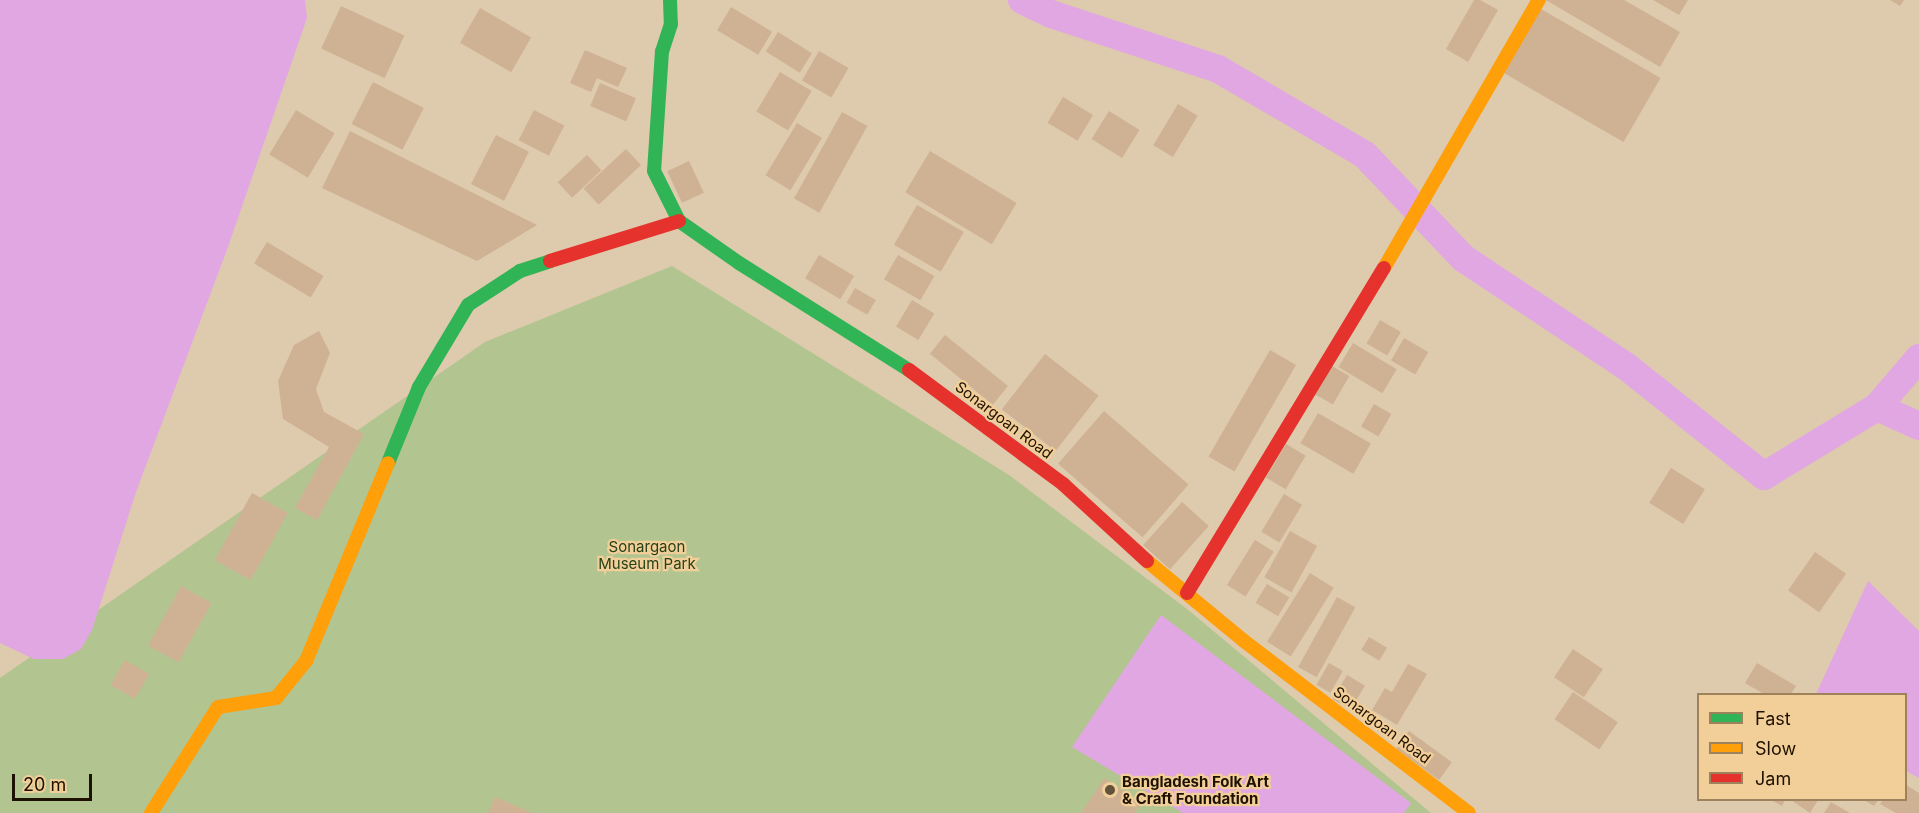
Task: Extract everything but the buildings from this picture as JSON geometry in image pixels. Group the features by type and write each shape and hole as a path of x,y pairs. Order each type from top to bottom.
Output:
{"street":[{"name":"Sonargoan Road","path":"670,0 671,24 662,51 654,171 679,221 739,263 910,371 979,421 1063,484 1158,571 1244,641 1469,813"},
{"path":"1187,593 1430,193 1539,0"},
{"path":"152,813 218,707 276,698 306,661 419,387 468,305 520,272 591,247 679,221"}],"green space":[{"name":"Sonargaon Museum Park","path":"672,266 1009,475 1187,609 1431,813 0,813 0,678 485,342"}],"shaded area":[{"path":"0,0 305,0 307,18 228,247 136,492 92,630 81,649 63,659 34,659 0,643"},
{"path":"1868,581 1919,631 1919,778 1907,772 1907,693 1816,693"},
{"path":"1161,615 1411,803 1404,813 1183,813 1072,747"}],"waterway":[{"path":"1022,0 1051,14 1218,69 1365,155 1463,258 1627,367 1764,476 1877,407 1919,426"},
{"path":"1877,407 1919,358"}],"traffic: fast":[{"path":"670,0 671,24 662,51 654,171 679,221 739,263 909,370"},
{"path":"388,463 419,387 468,305 520,271 550,261"}],"traffic: slow":[{"path":"1384,268 1539,0"},
{"path":"151,813 218,707 276,698 306,661 388,463"},
{"path":"1147,561 1244,641 1469,813"}],"traffic: jam":[{"path":"550,261 679,221"},
{"path":"1187,593 1384,268"},
{"path":"909,370 1063,484 1147,561"}],"place":[{"name":"Bangladesh Folk Art & Craft Foundation","path":"1110,790"}]}
